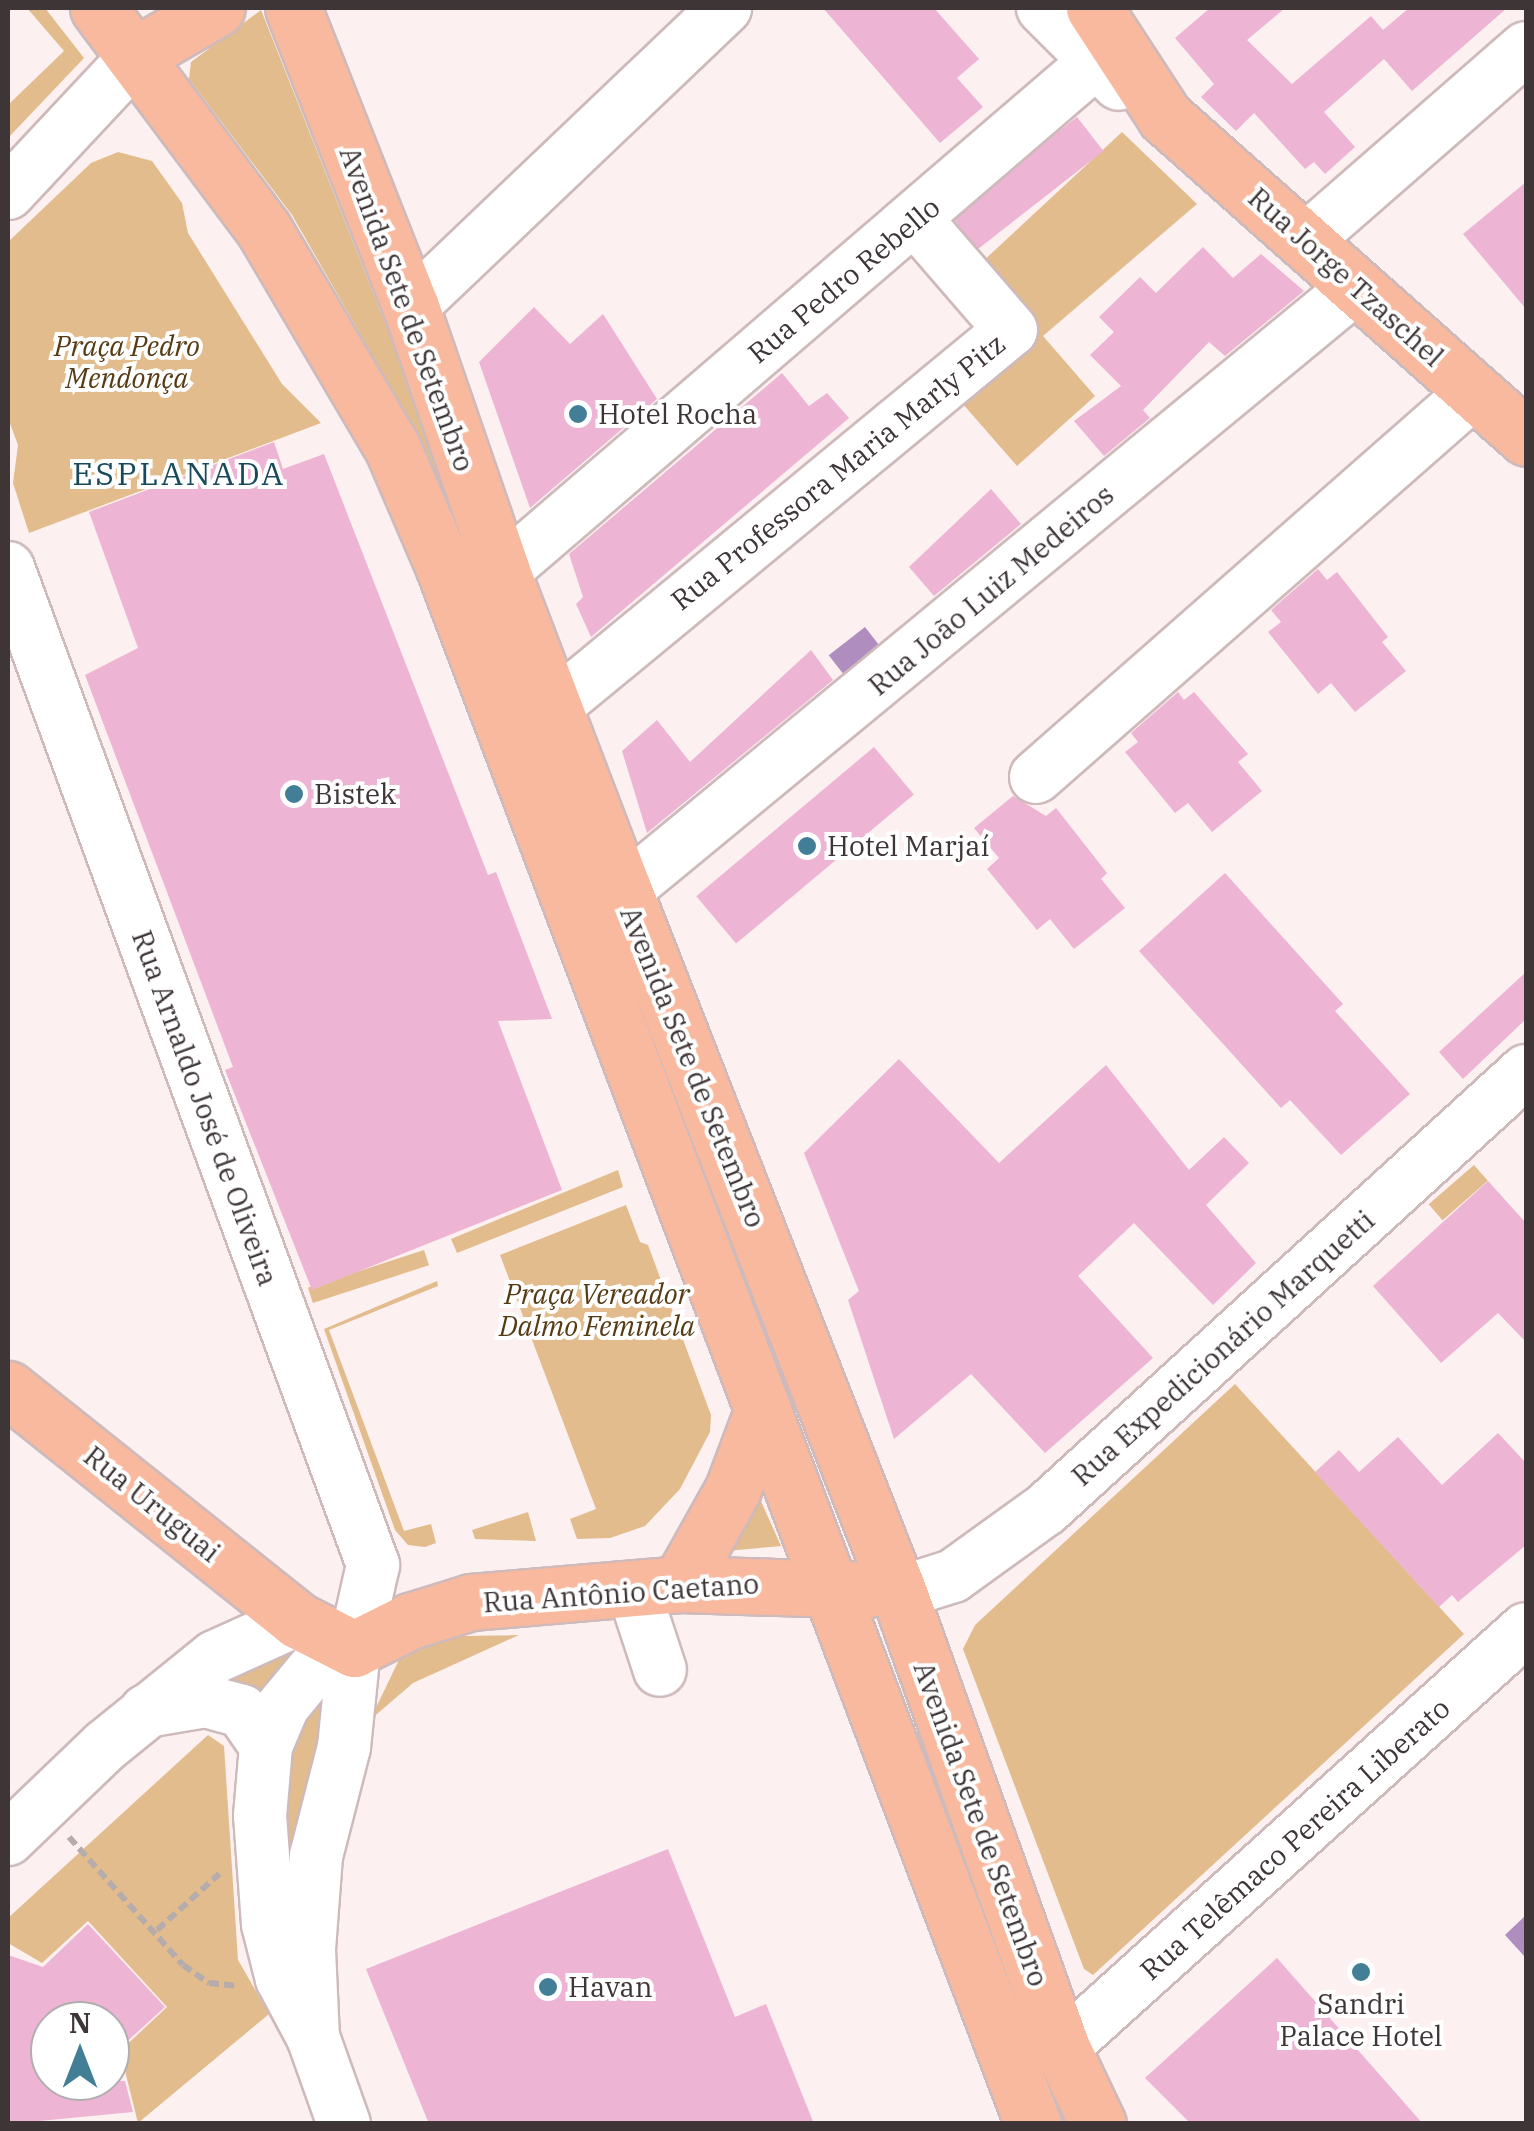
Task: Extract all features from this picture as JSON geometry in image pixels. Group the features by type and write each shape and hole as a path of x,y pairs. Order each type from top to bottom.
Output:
{"main road":[{"name":"Avenida Sete de Setembro","path":"98,8 138,54 315,309 392,447 444,568 833,1586 983,2004 1034,2124"},
{"path":"138,54 216,8"},
{"name":"Avenida Sete de Setembro","path":"294,8 412,307 502,572 899,1593 1062,2048 1098,2124"},
{"name":"Rua Jorge Tzaschel","path":"1094,8 1165,118 1526,438"},
{"name":"Rua Uruguai","path":"8,1389 297,1620"},
{"path":"656,1586 732,1489 763,1409"},
{"name":"Rua Antônio Caetano","path":"354,1649 410,1621 471,1602 656,1586 833,1586 899,1593"},
{"path":"297,1620 354,1649"}],"street":[{"path":"412,307 725,8"},
{"path":"1043,8 1093,64 1165,118"},
{"path":"1306,240 1526,48"},
{"path":"8,193 138,54"},
{"name":"Rua Pedro Rebello","path":"502,572 1093,64"},
{"name":"Rua Professora Maria Marly Pitz","path":"554,706 1011,330 916,220"},
{"name":"Rua João Luiz Medeiros","path":"624,891 1356,286"},
{"path":"1036,776 1475,392"},
{"name":"Rua Arnaldo José de Oliveira","path":"9,577 374,1565 370,1604 354,1649 344,1747 316,1856 308,1950 313,2036"},
{"name":"Rua Expedicionário Marquetti","path":"899,1593 953,1576 1046,1509 1526,1072"},
{"path":"656,1586 660,1670"},
{"path":"24,1823 146,1711 215,1657 297,1620"},
{"name":"Rua Telêmaco Pereira Liberato","path":"1062,2048 1526,1629"},
{"path":"325,2112 313,2036 282,1979 268,1924 261,1854 266,1746 306,1676 322,1660 354,1649"},
{"path":"146,1711 205,1702 242,1711 266,1746"}],"path":[{"path":"24,1823 158,1930 183,1965 209,1984 282,1979"},
{"path":"158,1930 236,1858 261,1854"}],"green space":[{"path":"27,8 45,8 84,58 8,138 8,105 64,51"},
{"path":"261,10 457,504 557,772 397,398 292,215 189,79 191,62"},
{"path":"1122,132 1197,204 1043,336 1095,396 1017,466 955,395 1034,327 980,264"},
{"name":"Praça Pedro Mendonça","path":"118,152 152,161 182,203 188,233 282,384 321,423 29,533 13,483 18,445 8,418 8,242 91,163"},
{"path":"1474,1165 1488,1181 1442,1220 1429,1204"},
{"path":"618,1170 623,1187 457,1253 451,1239"},
{"name":"Praça Vereador Dalmo Feminela","path":"626,1205 640,1242 648,1245 711,1415 710,1432 680,1489 645,1526 610,1538 577,1539 570,1519 596,1509 500,1255"},
{"path":"424,1250 429,1265 313,1303 308,1288"},
{"path":"437,1281 438,1286 329,1330 404,1531 431,1524 436,1543 425,1547 408,1545 395,1530 324,1329"},
{"path":"1235,1384 1464,1634 1093,1975 1084,1969 963,1649 975,1625"},
{"path":"756,1490 781,1546 717,1552"},
{"path":"528,1512 536,1541 475,1539 472,1530"},
{"path":"519,1635 413,1683 370,1720 410,1637"},
{"path":"298,1651 261,1712 216,1680"},
{"path":"334,1685 282,1920 288,1723"},
{"path":"208,1735 224,1746 238,1960 269,2014 138,2123 130,2091 130,2042 167,2007 88,1921 42,1963 8,1943 8,1918"}],"shaded area":[{"path":"865,627 880,646 844,674 829,655"},
{"path":"1526,1915 1526,1956 1525,1957 1505,1935"}],"building":[{"path":"823,8 934,8 979,59 957,78 983,107 940,143"},
{"path":"1210,8 1285,8 1247,40 1292,84 1371,16 1383,30 1409,8 1507,8 1412,91 1384,59 1324,112 1355,147 1325,174 1314,162 1305,169 1254,113 1236,131 1201,97 1214,84 1175,38"},
{"path":"1077,117 1103,151 977,249 951,216"},
{"path":"1526,182 1526,309 1463,234"},
{"path":"1203,247 1233,278 1261,254 1304,291 1225,356 1209,342 1143,410 1150,418 1104,456 1074,421 1121,386 1090,355 1114,332 1099,317 1140,277 1156,293"},
{"name":"Hotel Rocha","path":"534,307 570,344 603,314 657,399 530,508 479,362"},
{"path":"782,373 809,406 827,393 849,418 591,637 576,604 583,597 569,554"},
{"name":"Bistek","path":"274,442 283,469 324,454 488,875 496,872 552,1019 498,1021 562,1190 312,1290 225,1070 233,1067 85,675 138,648 89,512"},
{"path":"991,489 1021,524 934,596 909,567"},
{"path":"1318,569 1327,580 1337,572 1388,637 1382,642 1406,671 1355,712 1331,683 1318,694 1268,632 1281,622 1271,610"},
{"path":"811,650 833,680 647,833 622,751 657,720 690,762"},
{"path":"1178,692 1184,700 1194,692 1248,754 1238,762 1262,791 1212,832 1188,803 1175,813 1125,752 1138,742 1131,733"},
{"name":"Hotel Marjaí","path":"874,747 914,794 736,944 696,896"},
{"path":"1013,796 1046,816 1056,808 1107,873 1101,879 1125,908 1074,949 1050,919 1037,930 987,869 999,858 974,828"},
{"path":"1225,873 1343,1004 1335,1011 1410,1094 1341,1155 1290,1100 1281,1108 1139,951"},
{"path":"1526,972 1526,1019 1463,1079 1439,1052"},
{"path":"899,1059 999,1163 1106,1065 1189,1170 1224,1137 1249,1163 1206,1205 1256,1263 1213,1305 1134,1223 1078,1276 1153,1358 1045,1453 971,1374 894,1439 848,1300 859,1291 804,1153"},
{"path":"1488,1181 1526,1223 1526,1342 1498,1313 1441,1363 1373,1286"},
{"path":"1498,1433 1526,1463 1526,1545 1458,1602 1452,1595 1439,1607 1315,1472 1339,1450 1359,1472 1398,1437 1442,1485"},
{"name":"Havan","path":"668,1849 735,2017 766,2004 814,2124 429,2124 366,1969"},
{"path":"88,1924 165,2007 130,2039 130,2001 30,2001 30,2101 130,2100 133,2112 8,2124 8,1955 43,1967"},
{"path":"1277,1958 1423,2124 1191,2124 1145,2078"}],"place":[{"name":"Hotel Rocha","path":"578,414"},
{"name":"Bistek","path":"294,794"},
{"name":"Hotel Marjaí","path":"807,846"},
{"name":"Sandri Palace Hotel","path":"1361,1972"},
{"name":"Havan","path":"548,1987"}],"district":[{"name":"ESPLANADA","path":"179,473"}]}
